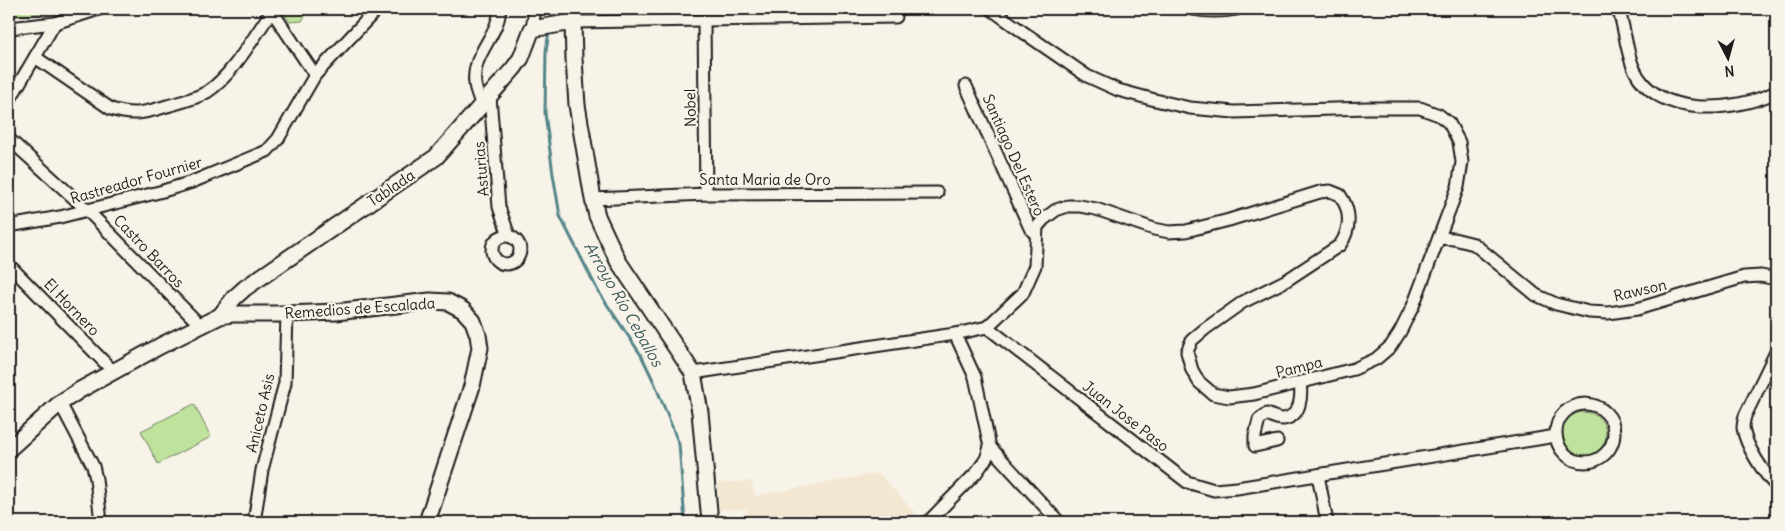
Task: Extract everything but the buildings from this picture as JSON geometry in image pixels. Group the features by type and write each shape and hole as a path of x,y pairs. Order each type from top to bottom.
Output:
{"main road":[{"path":"536,28 570,19 577,105 597,216 618,261 693,373 700,412 710,522"},
{"name":"Tablada","path":"220,316 234,298 245,288 436,157 486,102 521,58 536,28"},
{"name":"Remedios de Escalada","path":"9,448 60,403 113,371 220,316 365,310 430,301 448,302 463,310 473,321 480,348 477,366 427,522"}],"street":[{"path":"9,28 55,23 100,9"},
{"name":"Rastreador Fournier","path":"9,226 87,210 192,182 267,151 278,139 314,75 377,9"},
{"path":"486,102 475,84 476,63 480,52 495,30 500,9"},
{"name":"Tablada","path":"535,9 536,28"},
{"name":"Pampa","path":"992,9 1086,76 1118,90 1190,108 1234,112 1420,108 1439,115 1449,123 1459,142 1462,162 1458,187 1413,306 1391,346 1376,359 1354,368 1254,394 1229,397 1213,394 1199,382 1192,370 1187,352 1192,340 1243,302 1287,280 1340,245 1345,238 1349,213 1340,195 1330,191 1320,192 1229,220 1169,232 1154,229 1096,209 1068,206 1056,210 1044,219 1038,227 1036,235"},
{"path":"1192,9 1224,12 1237,9"},
{"path":"1618,9 1633,68 1646,87 1662,98 1695,107 1712,107 1736,105 1776,92"},
{"path":"35,57 111,109 125,114 144,113 190,100 207,92 219,82 238,60 273,10 314,75"},
{"path":"570,19 704,21 860,13 896,17"},
{"name":"Nobel","path":"704,21 706,194"},
{"path":"9,101 55,23"},
{"name":"Santiago Del Estero","path":"966,86 1030,228 1036,235"},
{"name":"Asturias","path":"486,102 499,207 509,236"},
{"name":"Castro Barros","path":"9,139 87,210 200,325"},
{"name":"Santa Maria de Oro","path":"593,199 706,194 937,193"},
{"path":"693,373 955,334 987,327 1023,293 1034,266 1036,235"},
{"name":"Rawson","path":"1439,238 1454,239 1474,244 1536,295 1556,304 1589,312 1608,313 1637,309 1744,276 1762,276 1776,279"},
{"name":"El Hornero","path":"9,265 113,371"},
{"name":"Aniceto Asis","path":"254,516 262,470 285,382 287,314"},
{"name":"Juan Jose Paso","path":"987,327 1186,482 1214,490 1237,488 1556,436"},
{"path":"955,334 975,377 990,448 1059,522"},
{"path":"1776,352 1745,416 1743,427 1748,443 1761,467 1776,486"},
{"path":"1277,441 1255,446 1255,436 1259,420 1266,414 1282,419 1293,415 1300,405 1302,392 1300,382"},
{"path":"60,403 93,466 101,522"},
{"path":"1584,404 1602,409 1613,424 1615,433 1613,443 1608,451 1601,458 1592,462 1572,460 1564,454 1556,436 1556,427 1566,411 1574,406 1584,404"},
{"path":"928,522 976,473 986,459 990,448"},
{"path":"1318,475 1327,522"}],"shaded area":[{"path":"878,473 920,518 917,522 747,522 746,509 719,510 718,483 751,481 755,496"}],"green space":[{"path":"9,9 64,9 9,17"},
{"path":"280,9 309,9 302,21 290,22"},
{"path":"194,404 211,437 158,464 141,431"},
{"path":"1580,412 1588,412 1600,418 1606,434 1600,450 1588,456 1580,456 1568,450 1562,438 1562,430 1568,418"}],"waterway":[{"name":"Arroyo Río Ceballos","path":"551,21 553,9"},
{"name":"Arroyo Río Ceballos","path":"549,32 546,51 545,113 560,216 598,291 641,355 654,382 679,444 685,522"}]}
